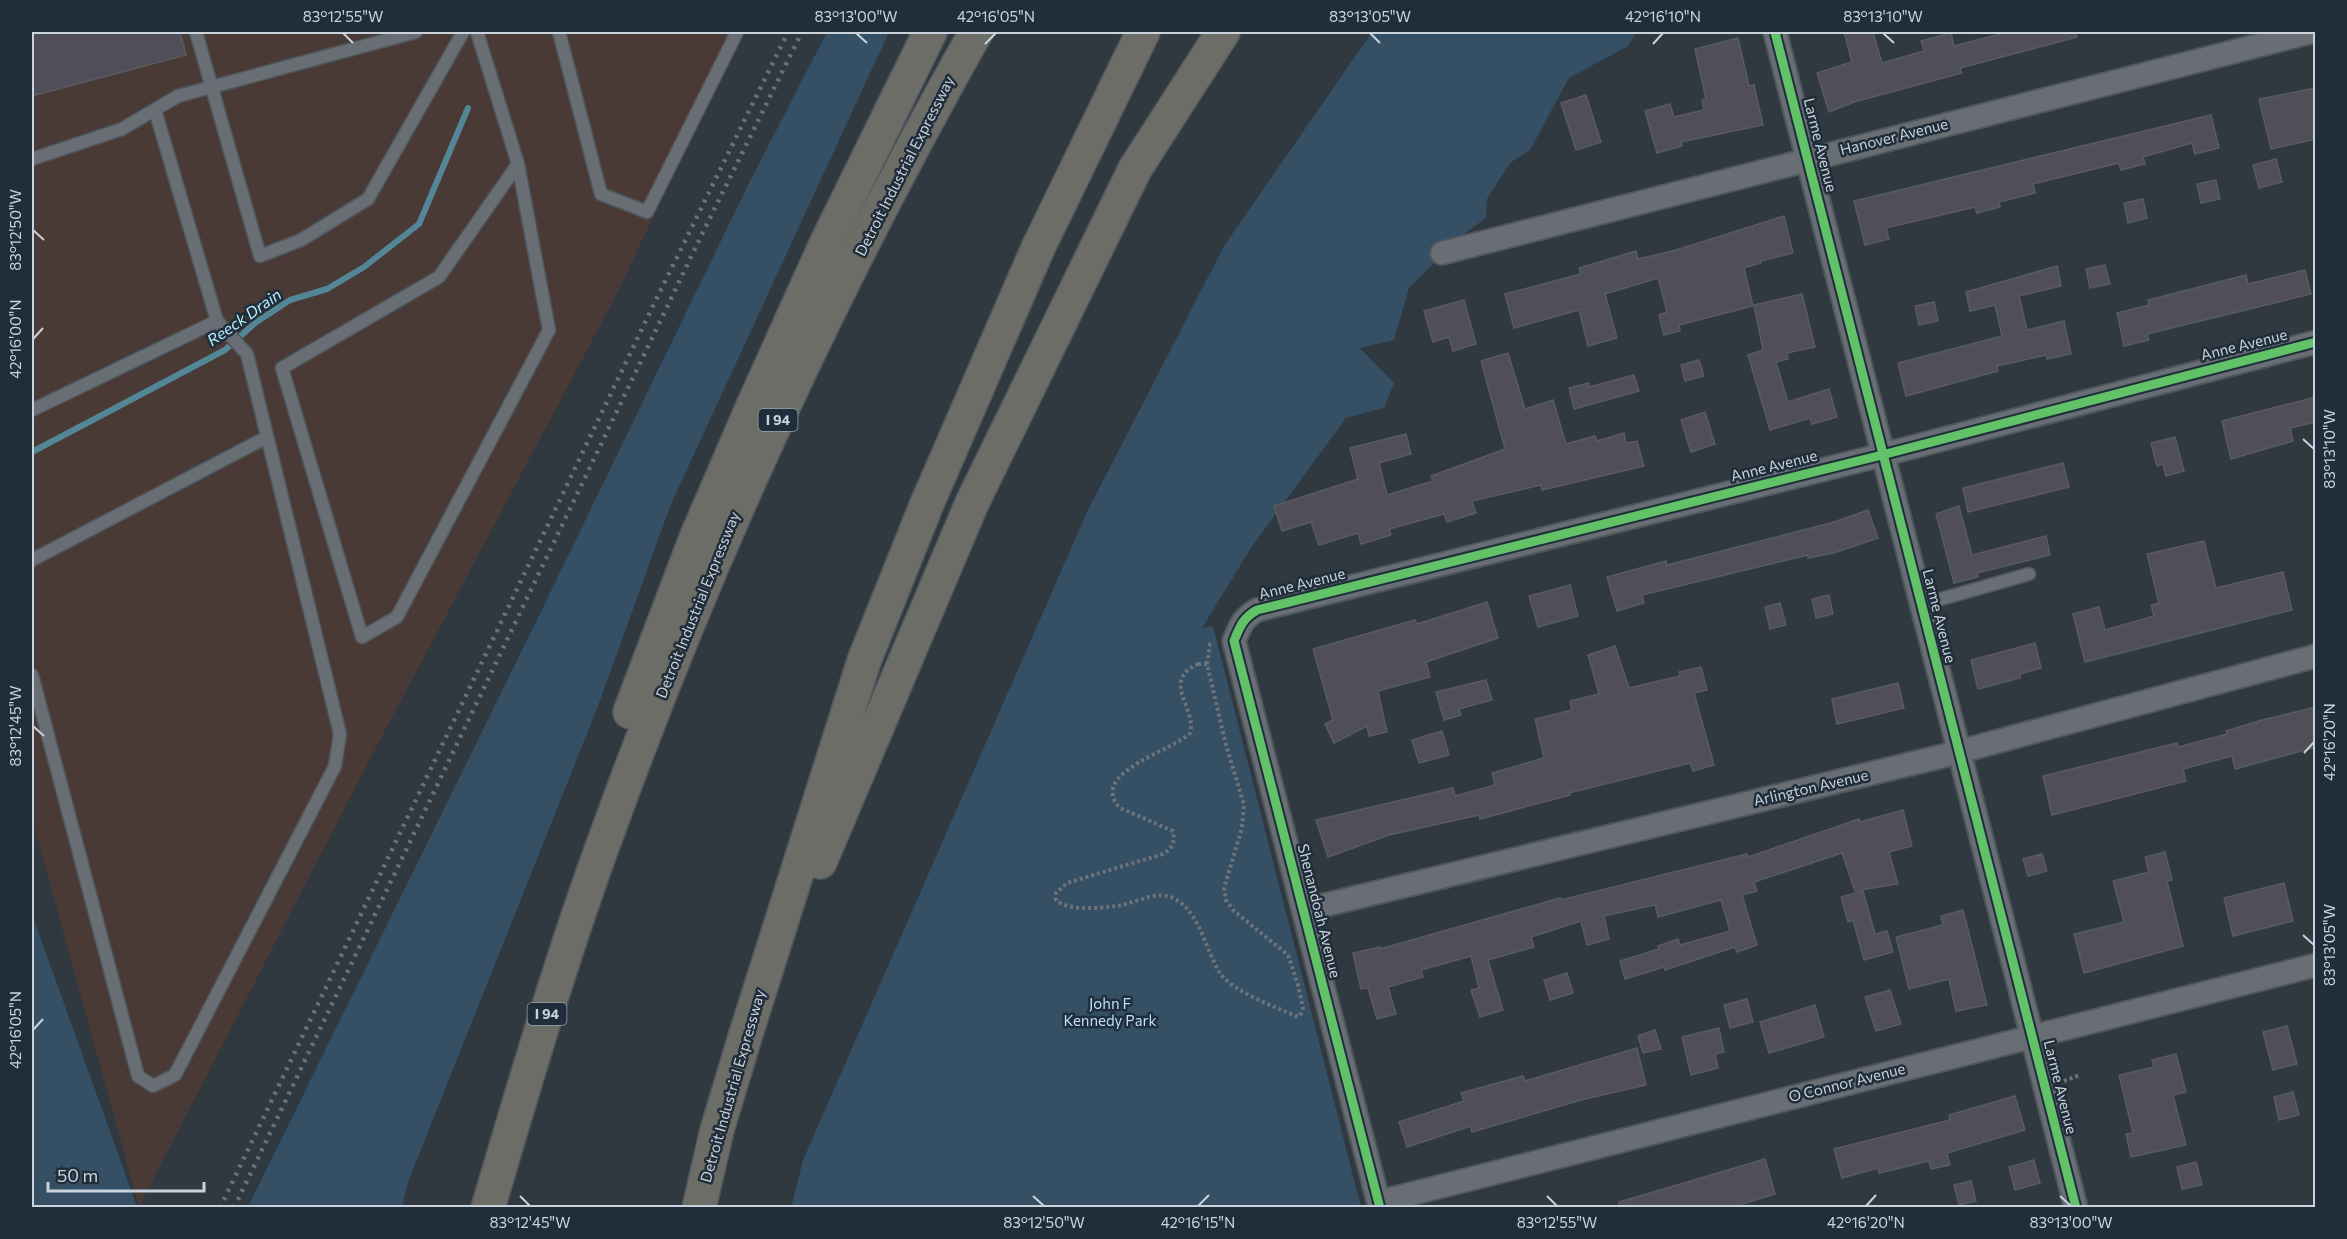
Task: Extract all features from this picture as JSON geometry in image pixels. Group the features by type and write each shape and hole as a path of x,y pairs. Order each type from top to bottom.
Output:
{"highway":[{"path":"610,822 627,719 696,538 826,244 930,32"},
{"name":"Detroit Industrial Expressway","path":"488,1208 567,951 610,822 720,545 813,344 976,32"},
{"name":"Detroit Industrial Expressway","path":"699,1208 717,1130 745,1037 864,661 926,506 1038,248 1143,32"},
{"path":"745,1037 972,503 1135,169 1223,32"}],"street":[{"name":"Larme Avenue","path":"1775,32 2076,1208"},
{"name":"Hanover Avenue","path":"1442,253 2311,32"},
{"name":"Anne Avenue","path":"1241,622 1257,610 1882,454 2316,342"},
{"name":"Shenandoah Avenue","path":"1241,622 1234,641 1380,1205"},
{"name":"Arlington Avenue","path":"1304,910 1959,752 2316,656"},
{"name":"O Connor Avenue","path":"1380,1205 2316,964"}],"lane":[{"path":"196,32 260,256 301,240 368,199 463,32"},
{"path":"32,159 122,129 178,96 416,32"},
{"path":"477,32 518,164 549,330 397,617 362,637 282,368 439,277 518,164"},
{"path":"559,32 601,194 647,212 737,32"},
{"path":"32,675 138,1076 153,1086 175,1075 335,766 340,734 247,354 217,321 155,110"},
{"path":"32,410 217,321"},
{"path":"32,560 267,437"},
{"path":"1920,605 2029,573"}],"path":[{"path":"1198,664 1208,664 1226,745 1244,806 1242,828 1224,888 1226,900 1234,911 1288,955 1303,1008 1300,1016 1295,1016 1227,980 1191,914 1181,903 1167,896 1156,896 1121,905 1061,905 1056,900 1056,892 1067,883 1163,854 1171,849 1175,839 1173,831 1120,808 1113,801 1112,790 1117,779 1128,770 1190,733 1191,720 1180,692 1181,682 1190,668 1198,664"},
{"path":"2065,1081 2080,1075"}],"shaded area":[{"path":"32,32 740,32 619,290 370,759 139,1207 32,819"}],"green space":[{"path":"827,32 889,32 671,504 598,706 408,1182 402,1207 248,1207 749,183"},
{"name":"John F Kennedy Park","path":"1372,32 1637,32 1628,46 1569,78 1530,150 1510,163 1487,199 1486,218 1461,236 1409,288 1394,340 1360,348 1394,383 1384,408 1346,418 1251,548 1202,628 1213,626 1361,1207 791,1208 803,1160 1087,512 1224,246"},
{"path":"32,914 137,1207 32,1207"}],"building":[{"path":"32,32 180,32 186,55 32,96"},
{"path":"1844,32 1873,32 1882,63 1924,51 1921,41 1951,33 1954,46 2008,32 2076,32 2077,37 1960,68 1962,73 1854,102 1829,112 1817,73 1852,62"},
{"path":"1738,38 1749,86 1754,85 1763,125 1681,142 1682,146 1657,153 1645,111 1670,104 1674,117 1704,110 1702,100 1706,99 1695,49"},
{"path":"2316,88 2316,139 2271,149 2259,99"},
{"path":"1586,95 1601,142 1576,150 1561,103"},
{"path":"2211,115 2219,148 2195,154 2192,143 2143,157 2145,164 2121,170 2119,163 2033,184 2035,193 1999,202 2000,207 1977,213 1975,207 1886,228 1889,239 1865,245 1854,201"},
{"path":"2276,159 2282,182 2259,188 2253,165"},
{"path":"2216,180 2220,199 2201,203 2197,184"},
{"path":"2143,199 2147,218 2128,223 2124,203"},
{"path":"1784,216 1793,253 1744,268 1753,306 1679,325 1680,331 1664,335 1659,315 1667,312 1658,278 1605,294 1617,338 1588,346 1579,310 1514,328 1505,294 1581,274 1579,268 1636,251 1638,259 1676,250"},
{"path":"2105,265 2110,284 2090,288 2086,269"},
{"path":"2057,266 2061,286 2019,296 2027,330 2064,321 2071,354 2047,359 2046,355 1997,366 1998,371 1906,396 1898,363 2002,336 1995,305 1970,311 1966,292"},
{"path":"2305,270 2311,294 2147,334 2149,340 2124,346 2117,313 2149,305 2148,300 2246,275 2248,284"},
{"path":"1802,294 1815,347 1787,353 1788,359 1776,362 1788,402 1829,389 1837,417 1812,424 1810,418 1770,430 1748,355 1763,350 1754,305"},
{"path":"1464,300 1476,344 1453,351 1449,337 1433,342 1424,311"},
{"path":"1934,302 1938,321 1919,325 1915,306"},
{"path":"1508,353 1525,409 1553,400 1566,444 1595,436 1597,441 1624,433 1626,443 1637,441 1644,466 1542,490 1541,485 1472,501 1476,513 1447,522 1444,514 1389,529 1391,535 1361,544 1358,533 1319,545 1311,522 1282,531 1274,506 1358,479 1350,448 1406,434 1411,454 1379,463 1387,495 1433,481 1431,476 1505,449 1481,361"},
{"path":"1699,360 1704,376 1685,381 1681,365"},
{"path":"1634,375 1639,391 1574,409 1569,388 1589,383 1589,387"},
{"path":"2316,397 2316,422 2290,428 2293,441 2231,459 2222,421"},
{"path":"1705,412 1715,444 1691,452 1681,420"},
{"path":"2175,437 2184,471 2166,476 2163,464 2157,466 2151,443"},
{"path":"2063,463 2069,487 1968,512 1963,488"},
{"path":"1959,506 1972,555 2046,536 2050,555 1977,573 1978,577 1954,583 1936,514"},
{"path":"1868,510 1878,538 1834,553 1808,558 1808,555 1642,595 1644,603 1617,611 1607,577 1666,561 1667,565 1834,522"},
{"path":"2204,541 2216,588 2283,572 2292,610 2085,662 2073,614 2099,607 2105,630 2154,616 2151,605 2159,603 2147,554"},
{"path":"1570,585 1578,616 1538,627 1529,596"},
{"path":"1829,595 1833,614 1816,618 1812,599"},
{"path":"1487,602 1498,638 1426,662 1430,677 1378,691 1387,732 1369,736 1367,726 1334,743 1325,724 1333,720 1313,649 1415,620 1417,624"},
{"path":"1780,603 1786,625 1770,629 1765,607"},
{"path":"2035,643 2041,668 2020,674 2020,678 1978,689 1971,660"},
{"path":"1615,646 1629,688 1680,676 1679,672 1701,667 1707,690 1694,693 1714,765 1693,771 1690,763 1569,793 1570,795 1480,819 1479,815 1389,835 1328,857 1316,820 1453,788 1455,796 1495,785 1492,773 1544,758 1535,719 1572,710 1570,701 1599,694 1588,655"},
{"path":"1486,680 1492,700 1459,709 1461,715 1444,720 1436,692"},
{"path":"1898,683 1904,708 1837,724 1832,699"},
{"path":"2316,707 2316,747 2235,769 2232,756 2183,769 2186,781 2052,815 2043,776 2177,743 2178,747 2227,734 2226,731 2262,720"},
{"path":"1442,731 1449,755 1419,763 1412,740"},
{"path":"1903,810 1912,846 1889,852 1898,884 1855,891 1842,853 1754,882 1757,891 1742,895 1757,945 1737,952 1735,947 1665,970 1664,967 1625,979 1620,961 1659,949 1658,946 1678,939 1680,945 1730,931 1721,900 1658,917 1655,905 1604,916 1609,939 1587,945 1581,921 1531,937 1534,947 1488,960 1503,1010 1480,1017 1471,990 1479,988 1471,956 1421,970 1423,977 1388,987 1396,1014 1377,1019 1368,988 1361,989 1353,953 1380,947 1380,949 1560,898 1561,900 1747,854 1748,857 1859,819 1860,822"},
{"path":"2165,852 2172,880 2167,881 2183,946 2084,973 2074,934 2124,922 2113,881 2149,872 2145,857"},
{"path":"2042,854 2047,871 2028,876 2023,859"},
{"path":"2284,883 2293,921 2233,936 2224,898"},
{"path":"1863,891 1875,934 1887,931 1893,952 1864,960 1853,920 1848,922 1841,897"},
{"path":"1963,910 1987,1005 1956,1011 1949,979 1909,989 1896,937 1943,925 1941,916"},
{"path":"1567,973 1573,993 1550,1000 1544,980"},
{"path":"1890,990 1901,1024 1876,1031 1865,997"},
{"path":"1747,999 1753,1022 1730,1028 1724,1005"},
{"path":"1815,1005 1824,1037 1769,1053 1760,1022"},
{"path":"2287,1026 2297,1064 2273,1070 2263,1032"},
{"path":"1719,1028 1724,1052 1715,1054 1718,1068 1691,1075 1682,1037"},
{"path":"1655,1030 1661,1049 1643,1053 1638,1036"},
{"path":"1637,1048 1646,1085 1581,1100 1472,1132 1471,1126 1407,1147 1399,1122 1464,1101 1461,1093 1523,1076 1525,1081"},
{"path":"2176,1054 2186,1092 2173,1095 2186,1145 2131,1157 2126,1134 2133,1133 2119,1075 2154,1067 2152,1060"},
{"path":"2293,1092 2299,1115 2279,1120 2274,1097"},
{"path":"2015,1096 2025,1130 1947,1153 1950,1165 1931,1169 1929,1161 1879,1173 1878,1168 1842,1178 1834,1149 1950,1120 1949,1115"},
{"path":"1765,1159 1775,1194 1730,1208 1619,1208 1619,1202"},
{"path":"2034,1160 2040,1183 2015,1190 2009,1167"},
{"path":"2196,1162 2202,1185 2182,1189 2177,1167"},
{"path":"1971,1181 1976,1201 1959,1205 1954,1185"}],"waterway":[{"name":"Reeck Drain","path":"32,452 225,350 255,323 290,300 327,289 364,267 419,224 468,108"}],"railway":[{"path":"220,1208 651,310 788,32"},
{"path":"234,1208 703,232 802,32"}],"cycle path":[{"path":"1775,32 2076,1208"},
{"path":"1380,1208 1234,641 1248,616 1257,610 1882,455 2316,342"}]}
